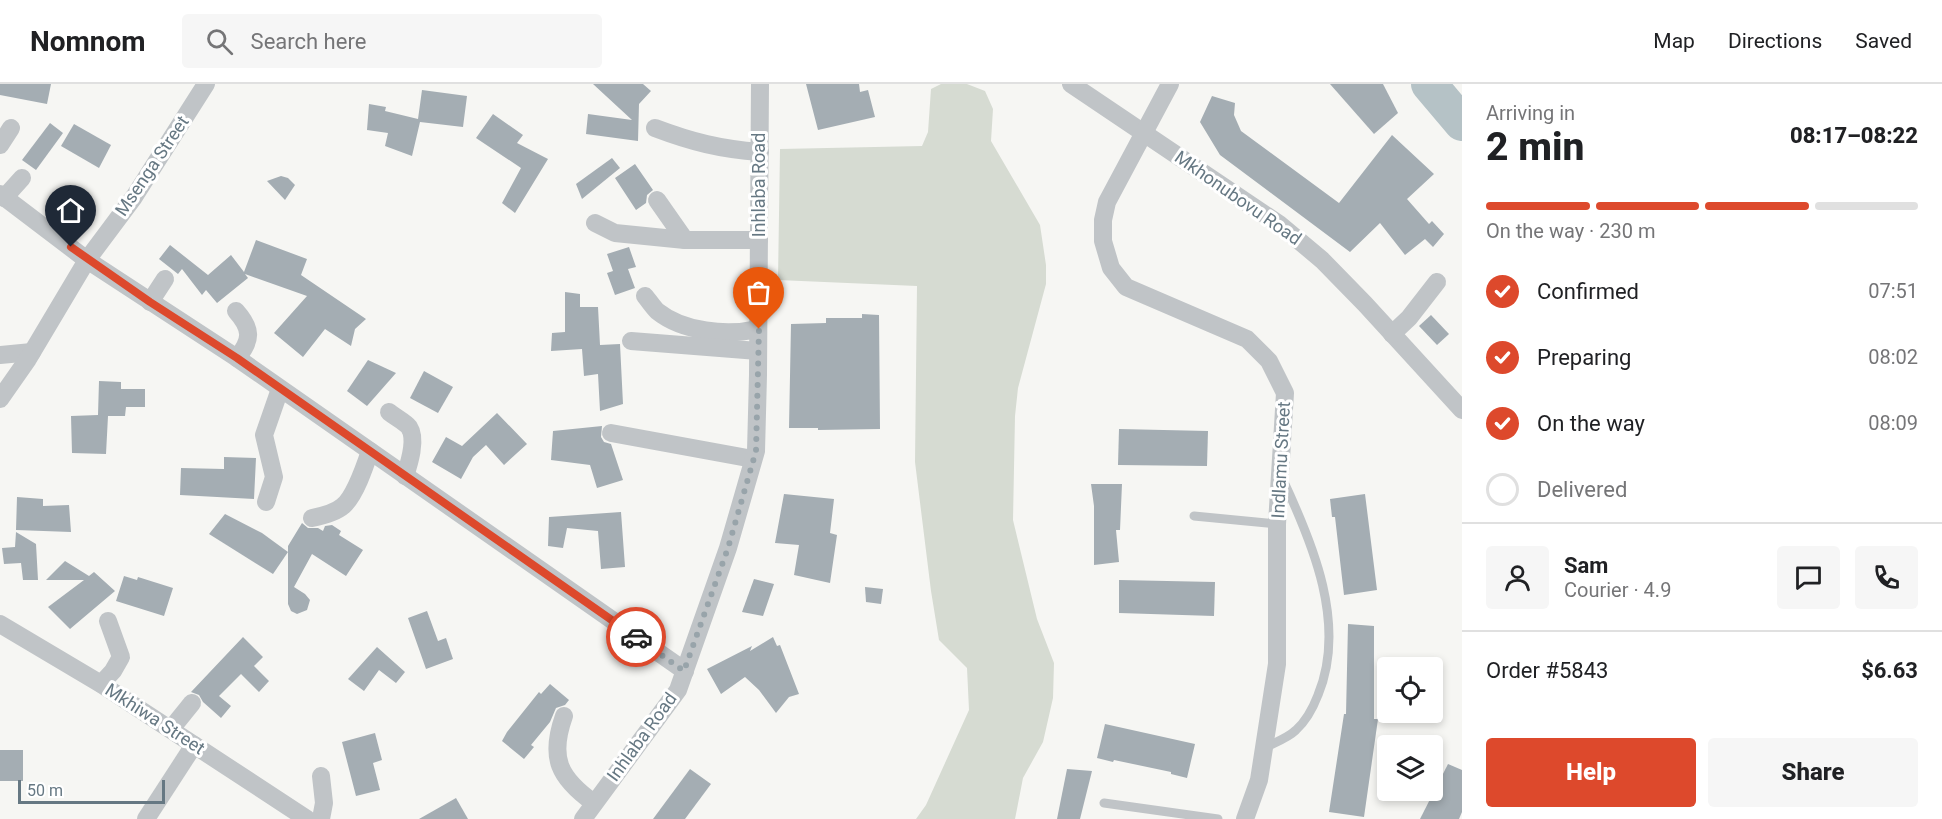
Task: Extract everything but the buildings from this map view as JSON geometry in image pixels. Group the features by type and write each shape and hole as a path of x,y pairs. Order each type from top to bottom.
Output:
{"street":[{"name":"Msenga Street","path":"0,399 32,352 87,260 134,197 206,84"},
{"name":"Inhlaba Road","path":"583,819 678,690 728,548 756,451 759,351 760,84"},
{"name":"Mkhonubovu Road","path":"1071,84 1279,224 1322,260 1462,410"},
{"name":"Indlamu Street","path":"1170,84 1107,202 1103,220 1103,241 1111,268 1126,287 1247,339 1269,361 1285,393 1277,524 1277,664 1259,780 1245,819"},
{"path":"0,145 11,128"},
{"path":"655,128 694,142 733,150 760,152"},
{"path":"22,178 2,196 87,260 237,358 684,671"},
{"path":"657,200 685,240"},
{"path":"595,223 615,233 685,240 759,240"},
{"path":"150,302 165,279"},
{"path":"1392,334 1409,318 1437,282"},
{"path":"645,296 658,311 686,325 714,332 739,333 759,329"},
{"path":"236,311 245,321 249,334 246,347 237,358"},
{"path":"631,341 759,351"},
{"path":"0,355 32,352"},
{"path":"266,502 274,477 264,435 280,389"},
{"path":"389,412 409,427 412,436 411,459 405,476"},
{"path":"611,433 753,459"},
{"path":"312,518 324,516 344,506 362,474 370,451"},
{"path":"101,684 113,671 121,657 108,621"},
{"name":"Mkhiwa Street","path":"2,629 101,684 303,818"},
{"path":"171,729 192,703"},
{"path":"564,716 557,735 558,760 565,778 578,792 594,803"},
{"path":"146,819 194,745"},
{"path":"321,776 324,803 321,819"}],"lane":[{"path":"1264,748 1296,731 1312,710 1325,679 1329,636 1325,596 1309,535 1281,476"},
{"path":"1194,516 1277,524"},
{"path":"1104,803 1218,819"}],"shaded area":[{"path":"941,84 967,84 985,91 993,109 991,141 1040,225 1046,265 1046,284 1018,388 1015,416 1013,520 1037,619 1054,663 1053,698 1043,742 1023,778 1015,819 916,819 926,805 969,710 967,668 939,640 915,462 917,286 778,280 780,149 922,146 928,132 931,89"}],"waterway":[{"path":"1429,84 1462,123"}],"way so far":[{"path":"636,637 684,671 728,548 756,451 759,329"}],"route":[{"path":"71,247 87,260 237,358 636,637"}]}
